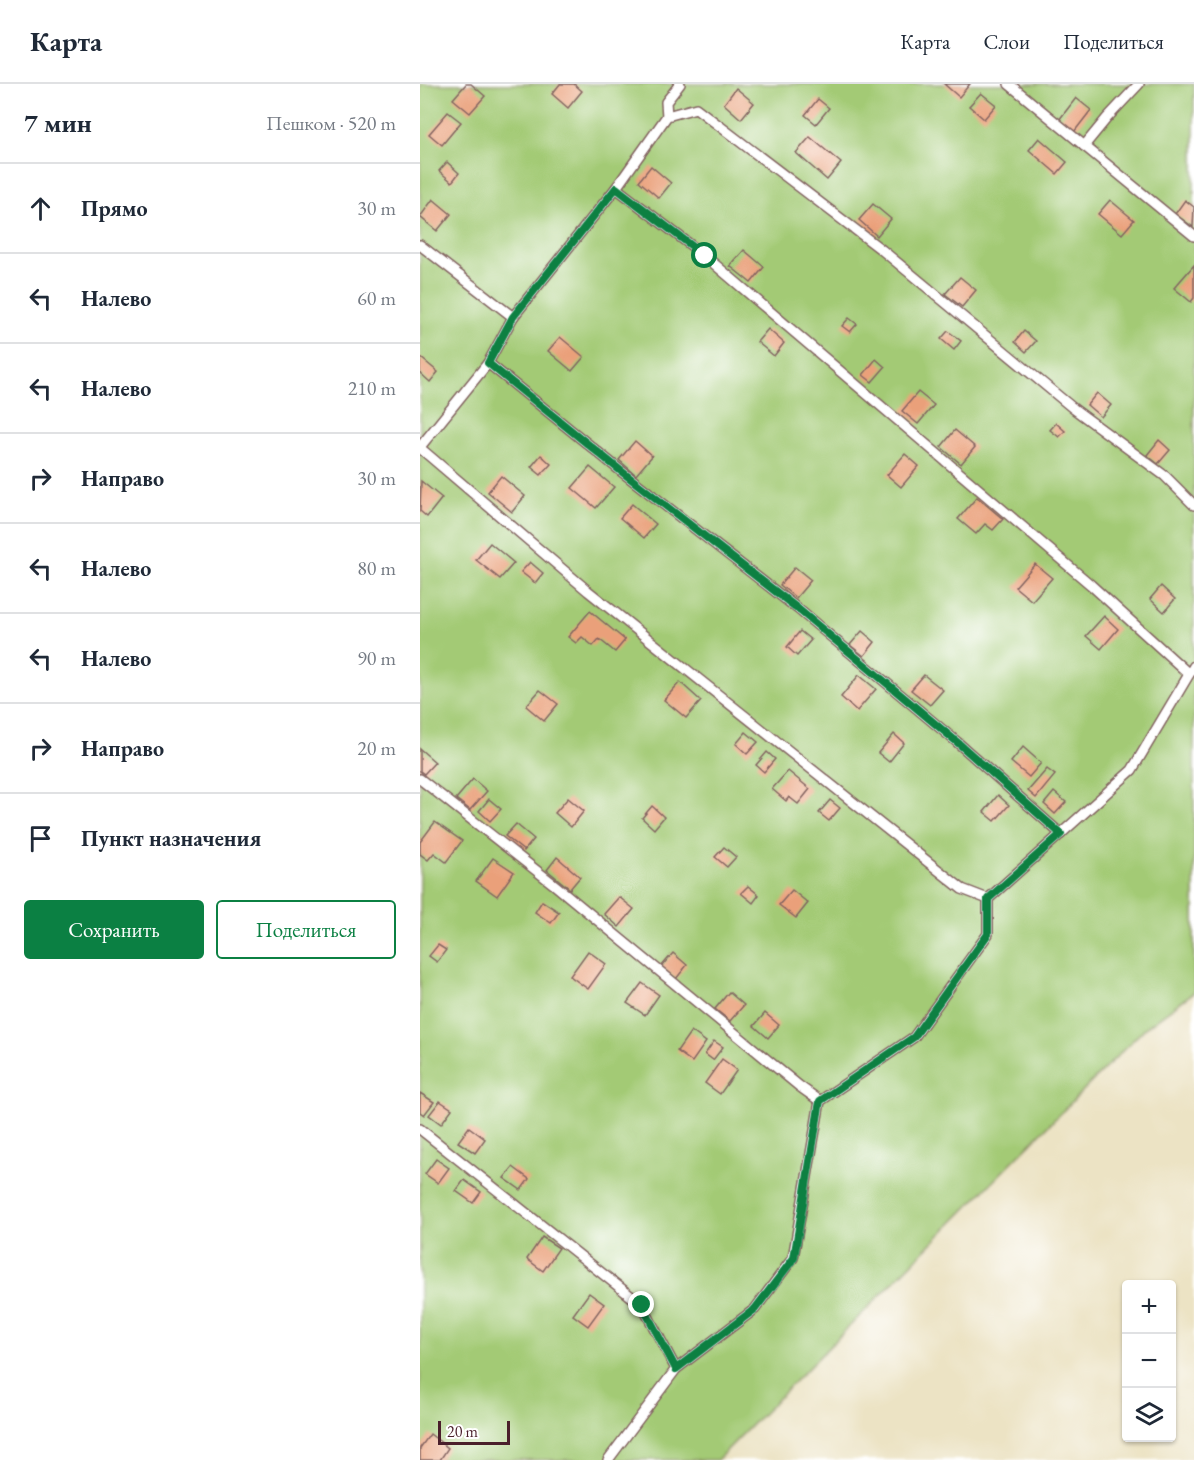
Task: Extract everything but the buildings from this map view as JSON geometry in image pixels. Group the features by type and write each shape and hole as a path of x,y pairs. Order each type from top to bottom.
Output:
{"lane":[{"path":"667,117 666,102 680,84"},
{"path":"1009,84 1194,237"},
{"path":"1084,146 1139,84"},
{"path":"988,899 962,889 597,598 420,448 488,363 513,317 616,188 667,117 696,108 882,250 1074,409 1165,476 1194,505"},
{"path":"608,1460 676,1369 755,1309 794,1258 820,1101 914,1037 988,934 988,899 1132,770 1191,670 723,271 616,188"},
{"path":"421,247 513,317"},
{"path":"488,363 621,471 798,609 957,742 1061,834"},
{"path":"420,779 565,893 820,1101"},
{"path":"420,1129 642,1305 676,1369"}],"green space":[{"path":"420,84 1194,84 1194,992 1145,1028 717,1460 420,1460"}],"route":[{"path":"642,1305 676,1369 755,1309 794,1258 820,1101 914,1037 988,934 988,899 1061,834 957,742 798,609 621,471 488,363 513,317 616,188 705,256"}]}
